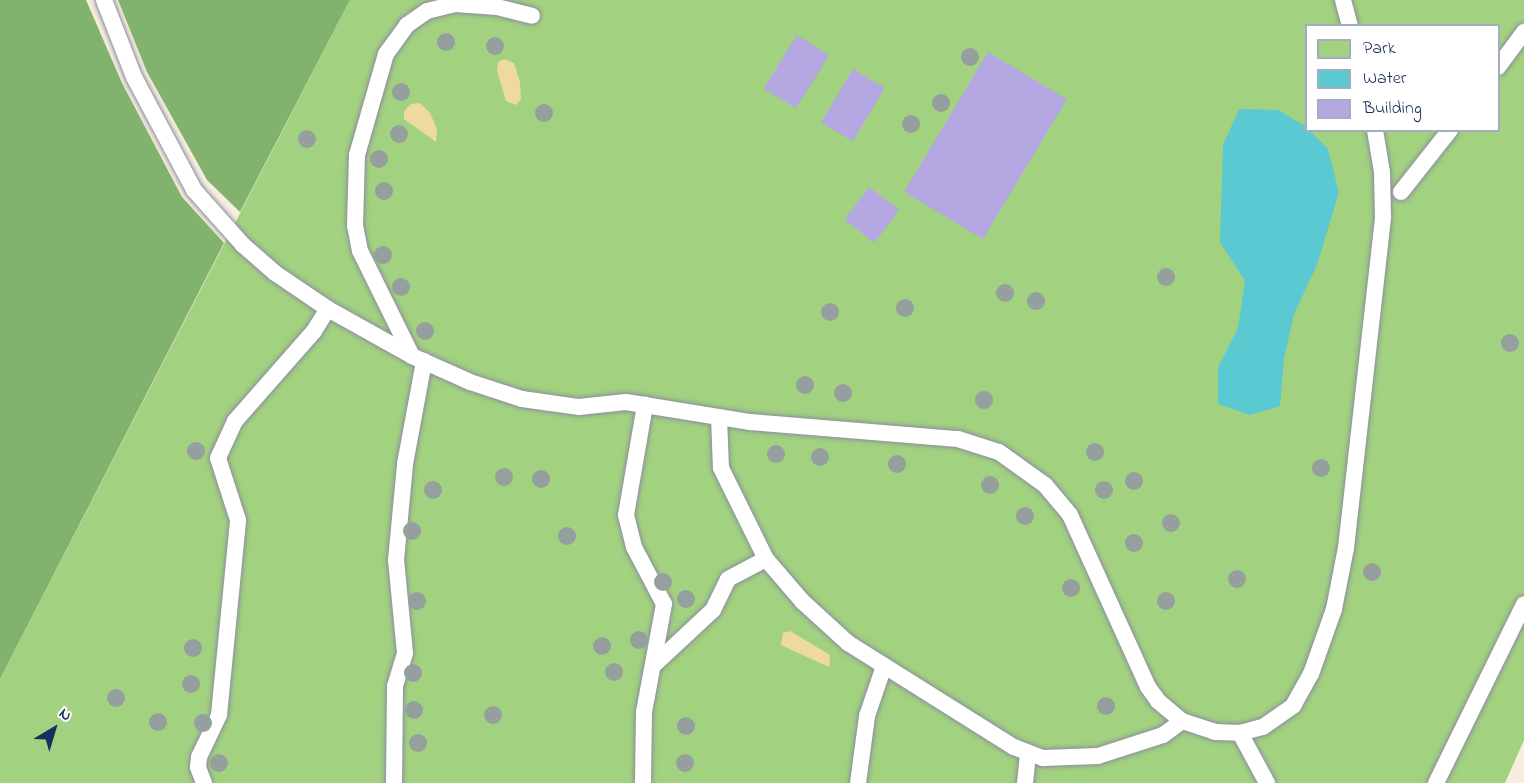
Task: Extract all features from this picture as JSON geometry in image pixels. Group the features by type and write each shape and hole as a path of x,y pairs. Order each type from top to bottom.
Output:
{"lane":[{"path":"104,0 134,77 194,190 267,266 328,309 418,359 470,382 522,399 579,406 626,402 719,417 958,439 1017,461 1046,485 1070,515 1148,687 1182,721 1215,732 1240,733 1275,722 1293,706 1311,674 1334,609 1347,537 1383,217 1382,172 1375,132"},
{"path":"1343,0 1349,24"},
{"path":"394,783 395,686 405,653 396,560 418,359 360,251 355,226 357,155 386,54 407,25 427,11 455,4 497,7 531,16"},
{"path":"1500,64 1524,32"},
{"path":"1401,192 1448,132"},
{"path":"204,783 198,767 199,757 219,715 238,520 218,458 235,421 314,331 328,309"},
{"path":"644,783 644,712 655,664 664,604 634,547 626,515 645,405"},
{"path":"719,417 721,468 766,559 825,623 884,666 1028,753 1057,760 1098,756 1163,735 1182,721"},
{"path":"655,664 713,610 728,579 766,559"},
{"path":"1436,783 1450,749 1524,604"},
{"path":"858,783 867,716 884,666"},
{"path":"1240,733 1267,783"},
{"path":"1025,783 1028,753"}],"green space":[{"path":"0,0 86,0 122,83 182,197 224,243 0,679"},
{"path":"118,0 350,0 240,212 207,180 147,72"},
{"path":"350,0 1524,0 1524,740 1505,783 0,783 0,679"}],"sand":[{"path":"504,59 514,63 520,82 521,99 516,105 506,101 497,71 498,62"},
{"path":"420,103 430,113 437,129 436,142 404,119 404,111 411,104"},
{"path":"790,631 830,655 829,667 781,645 783,633"}],"water":[{"path":"1239,109 1278,110 1305,126 1305,132 1311,132 1328,149 1339,192 1317,265 1294,314 1284,359 1280,406 1250,415 1218,404 1218,367 1238,328 1245,281 1220,242 1223,145"}],"building":[{"path":"797,35 829,55 796,109 764,88"},
{"path":"988,52 1067,99 983,239 904,192"},
{"path":"853,69 885,88 853,141 821,122"},
{"path":"869,187 899,210 875,243 844,220"}]}
